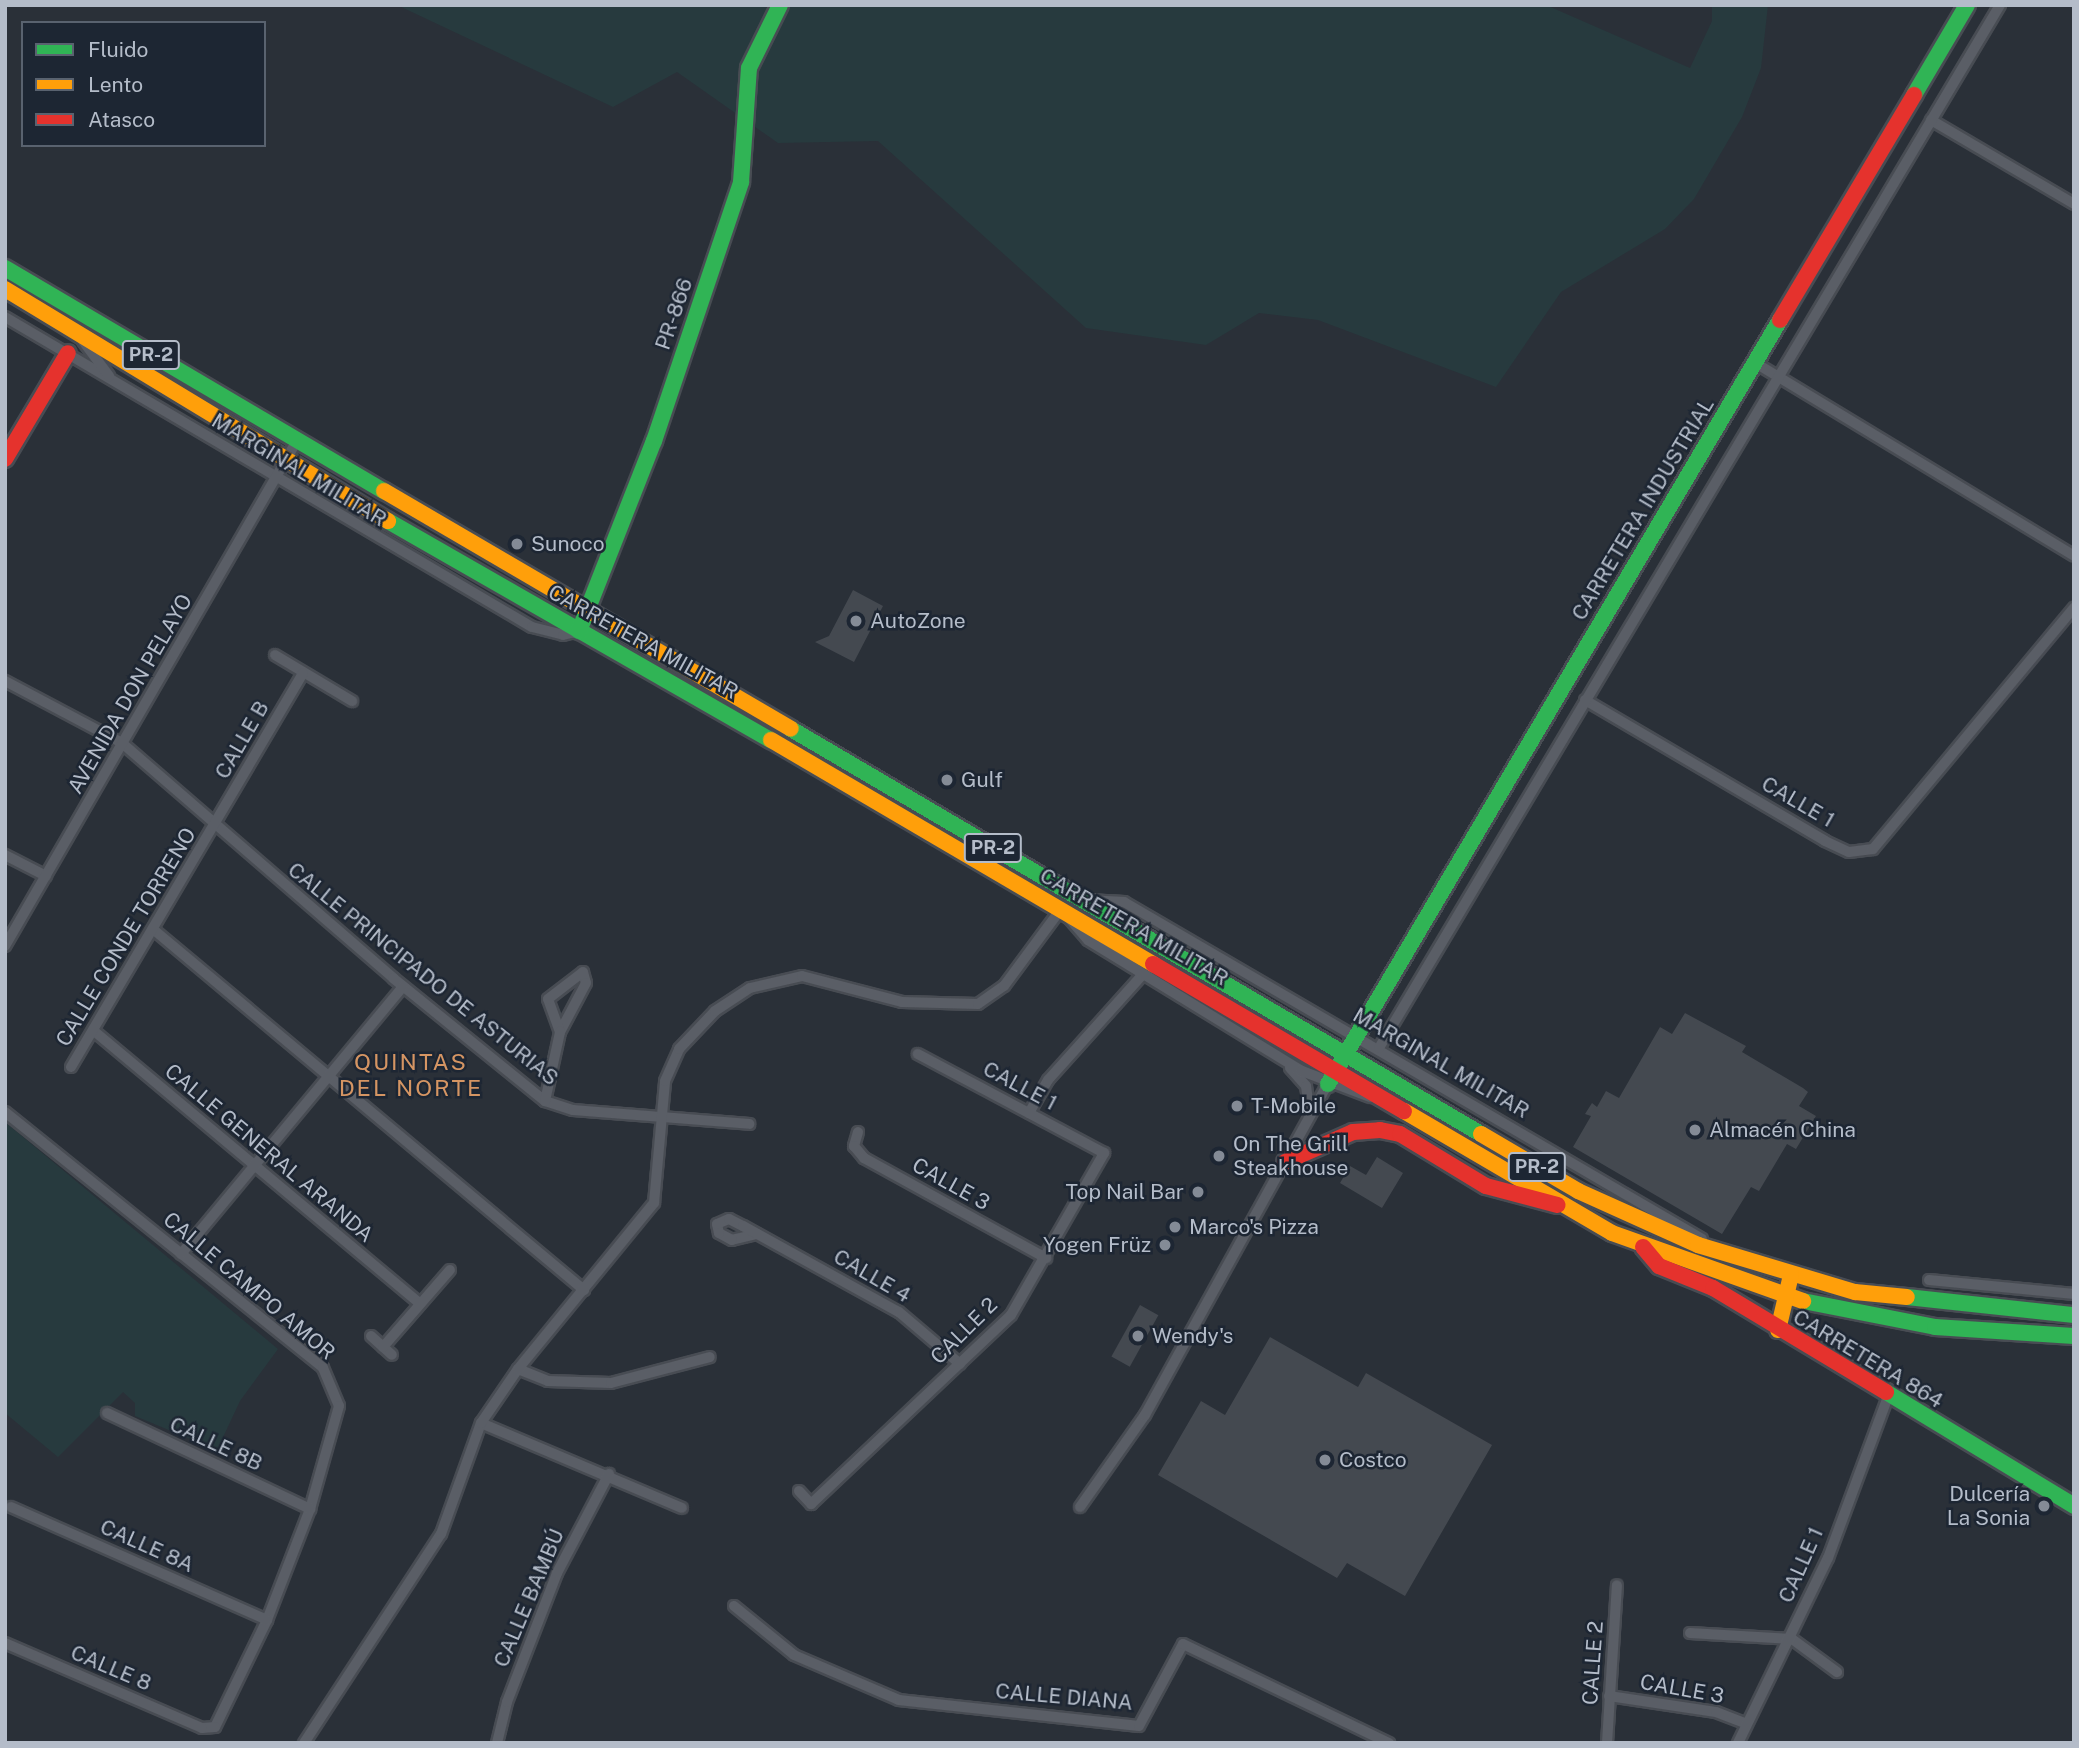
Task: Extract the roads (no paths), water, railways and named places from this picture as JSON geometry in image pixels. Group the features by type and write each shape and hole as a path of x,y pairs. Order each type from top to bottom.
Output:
{"main road":[{"name":"PR-866","path":"579,631 654,441 741,182 749,68 780,5"},
{"name":"CARRETERA INDUSTRIAL","path":"1357,1035 1967,5"},
{"name":"CARRETERA MILITAR","path":"5,268 1578,1191 1738,1259 1854,1292 2074,1315"},
{"name":"CARRETERA MILITAR","path":"5,289 73,327 288,461 1061,909 1332,1078 1393,1105 1566,1206 1643,1247 1786,1298 1924,1326 2074,1336"},
{"path":"5,459 68,353"},
{"path":"1332,1078 1357,1035"},
{"path":"1285,1162 1353,1132 1380,1130 1400,1134 1486,1186 1566,1206"},
{"name":"CARRETERA 864","path":"1643,1247 1659,1266 1713,1288 1888,1397 2074,1506"},
{"path":"1779,1330 1791,1275"}],"street":[{"path":"1379,1048 2000,5"},
{"path":"1931,120 2074,204"},
{"name":"MARGINAL MILITAR","path":"5,317 277,481 532,627 562,635 579,631"},
{"path":"73,327 113,380"},
{"path":"1754,362 2074,556"},
{"name":"AVENIDA DON PELAYO","path":"5,946 277,481 298,439"},
{"name":"CALLE 1","path":"1585,701 1849,852 1873,849 2074,608"},
{"path":"275,655 352,701"},
{"name":"CALLE B","path":"215,826 303,673"},
{"name":"CALLE PRINCIPADO DE ASTURIAS","path":"5,681 122,744 404,988 545,1101 573,1110 749,1124"},
{"name":"CALLE CONDE TORRENO","path":"71,1067 215,826"},
{"path":"5,855 46,876"},
{"name":"MARGINAL MILITAR","path":"1081,900 1124,902 1357,1035 1738,1259"},
{"path":"304,1743 442,1534 481,1423 518,1369 654,1203 665,1081 679,1049 715,1011 750,988 802,976 902,1002 978,1004 1004,986 1061,909 1088,940 1282,1058 1332,1078 1145,1415 1080,1507"},
{"path":"154,930 584,1290"},
{"path":"545,1101 560,1032 586,983 583,972 548,999 560,1032"},
{"path":"1029,1113 1048,1080 1143,974"},
{"path":"180,1254 404,988"},
{"name":"CALLE GENERAL ARANDA","path":"94,1031 420,1304"},
{"name":"CALLE 1","path":"918,1054 1104,1153"},
{"path":"1282,1058 1306,1086 1310,1117"},
{"name":"CALLE CAMPO AMOR","path":"5,1112 323,1368 334,1386 337,1427 310,1509 267,1620 218,1724 202,1728"},
{"name":"CALLE 3","path":"858,1132 854,1146 863,1158 1046,1258"},
{"name":"CALLE 2","path":"799,1491 811,1504 1011,1315 1104,1153"},
{"name":"CALLE 4","path":"757,1234 899,1312 960,1364"},
{"path":"383,1348 450,1270"},
{"path":"1929,1280 2074,1294"},
{"path":"1984,1307 2002,1287"},
{"path":"371,1336 392,1355"},
{"path":"518,1369 548,1381 611,1383 710,1357"},
{"name":"CALLE 1","path":"1738,1743 1828,1558 1888,1397"},
{"name":"CALLE 8B","path":"107,1413 310,1509"},
{"path":"481,1423 609,1474 682,1508"},
{"name":"CALLE BAMBÚ","path":"497,1743 507,1702 557,1573 609,1474"},
{"name":"CALLE 8A","path":"11,1507 267,1620"},
{"name":"CALLE 2","path":"1607,1743 1617,1585"},
{"name":"CALLE DIANA","path":"734,1606 794,1655 899,1700 1139,1726 1182,1644 1390,1743"},
{"path":"1690,1633 1789,1639 1838,1672"},
{"name":"CALLE 8","path":"5,1643 202,1728"},
{"name":"CALLE 3","path":"1609,1696 1716,1712 1747,1724"}],"place":[{"name":"Sunoco","path":"517,544"},
{"name":"AutoZone","path":"856,621"},
{"name":"Gulf","path":"947,780"},
{"name":"T-Mobile","path":"1237,1106"},
{"name":"Almacén China","path":"1695,1130"},
{"name":"On The Grill Steakhouse","path":"1219,1156"},
{"name":"Top Nail Bar","path":"1198,1192"},
{"name":"Marco's Pizza","path":"1175,1227"},
{"name":"Yogen Früz","path":"1165,1245"},
{"name":"Wendy's","path":"1138,1336"},
{"name":"Costco","path":"1325,1460"},
{"name":"Dulcería La Sonia","path":"2044,1506"}],"district":[{"name":"QUINTAS DEL NORTE","path":"411,1075"}]}
